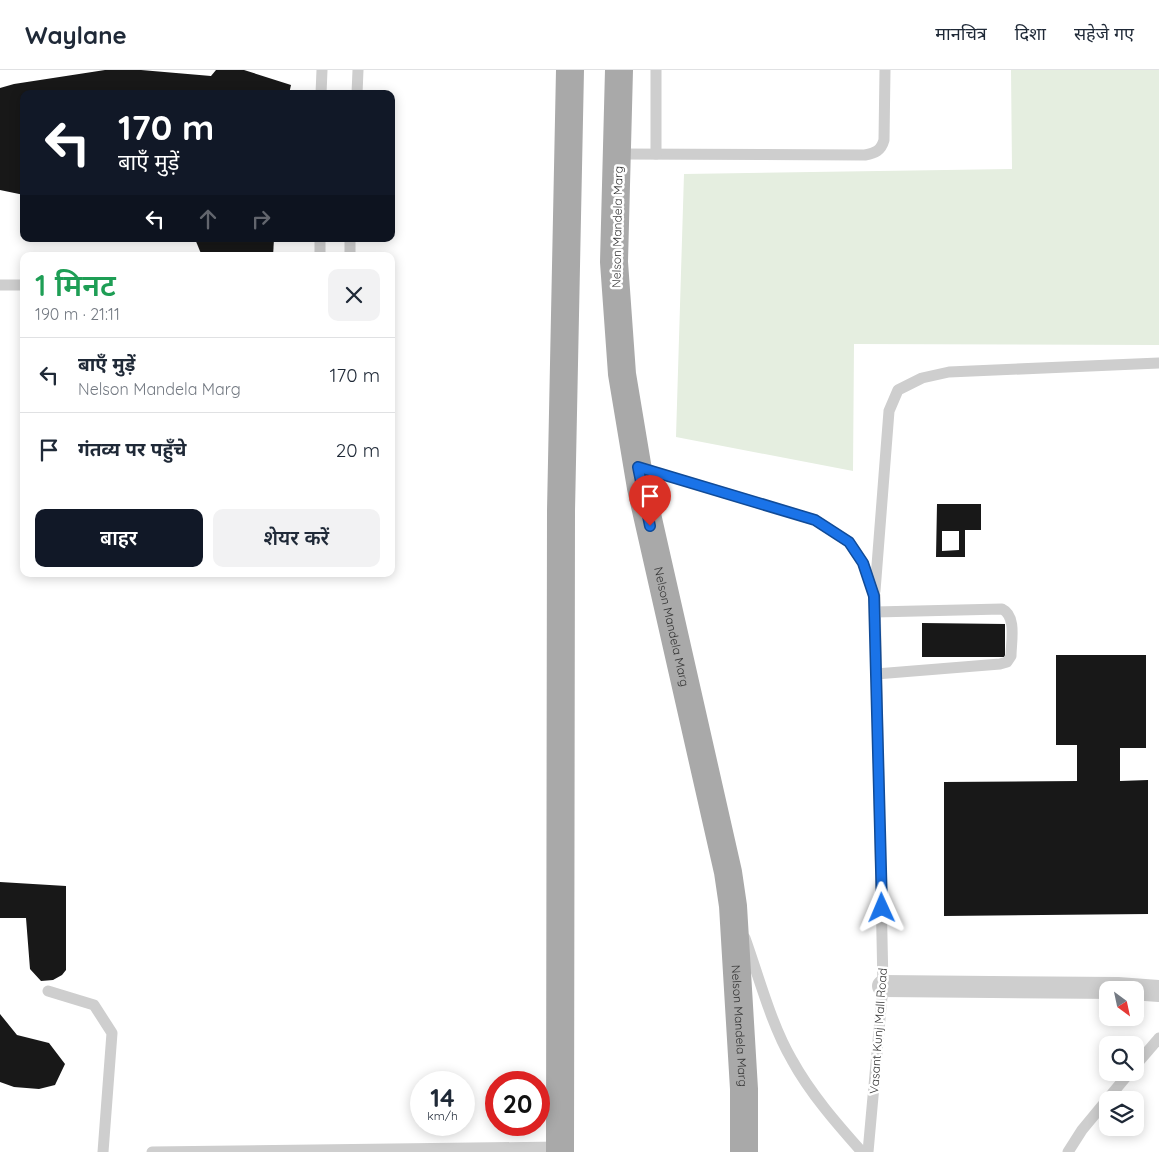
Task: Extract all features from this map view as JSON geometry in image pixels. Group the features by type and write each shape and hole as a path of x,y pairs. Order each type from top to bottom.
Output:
{"main road":[{"path":"560,1150 561,510 570,70"},
{"name":"Nelson Mandela Marg","path":"618,70 618,154 614,262 622,374 638,467 728,872 733,906 744,1089 744,1152"}],"street":[{"path":"884,986 1118,988 1159,991"}],"lane":[{"path":"321,90 322,70"},
{"path":"357,90 358,70"},
{"path":"656,70 656,154"},
{"path":"618,154 865,155 876,152 882,147 884,140 885,70"},
{"path":"0,285 20,285"},
{"path":"874,596 889,411 898,390 922,378 949,372 1159,363"},
{"name":"Vasant Kunj Mall Road","path":"638,467 815,520 849,542 863,563 874,596 875,612 884,986 868,1152"},
{"path":"875,612 1002,609 1011,618 1012,656 1007,662 1000,664 876,674"},
{"path":"733,906 780,1035 792,1061 815,1094 862,1152"},
{"path":"48,991 94,1005 112,1033 103,1152"},
{"path":"1144,1056 1159,1038"},
{"path":"1068,1152 1082,1130 1123,1081"},
{"path":"152,1152 560,1150"}],"shaded area":[{"path":"1011,70 1159,70 1159,345 854,344 853,471 676,437 684,174 1012,169"}],"building":[{"path":"105,70 141,70 211,76 216,70 244,70 291,85 290,90 20,90 20,194 0,190 0,88 14,84"},
{"path":"196,242 274,242 273,252 200,252"},
{"path":"937,504 981,504 981,530 965,530 965,557 936,557","holes":["942,531 959,531 959,550 942,551"]},
{"path":"922,623 1005,624 1005,657 922,657"},
{"path":"1056,655 1146,655 1146,748 1120,748 1120,781 1148,780 1148,914 944,916 944,782 1077,781 1077,745 1056,745"},
{"path":"0,882 66,886 66,970 62,975 53,980 41,981 30,969 26,918 0,918"},
{"path":"0,1014 17,1035 49,1043 65,1064 55,1085 39,1089 14,1087 0,1082"}],"route":[{"path":"650,526 638,467 815,520 849,542 863,563 874,596 882,908"}]}
